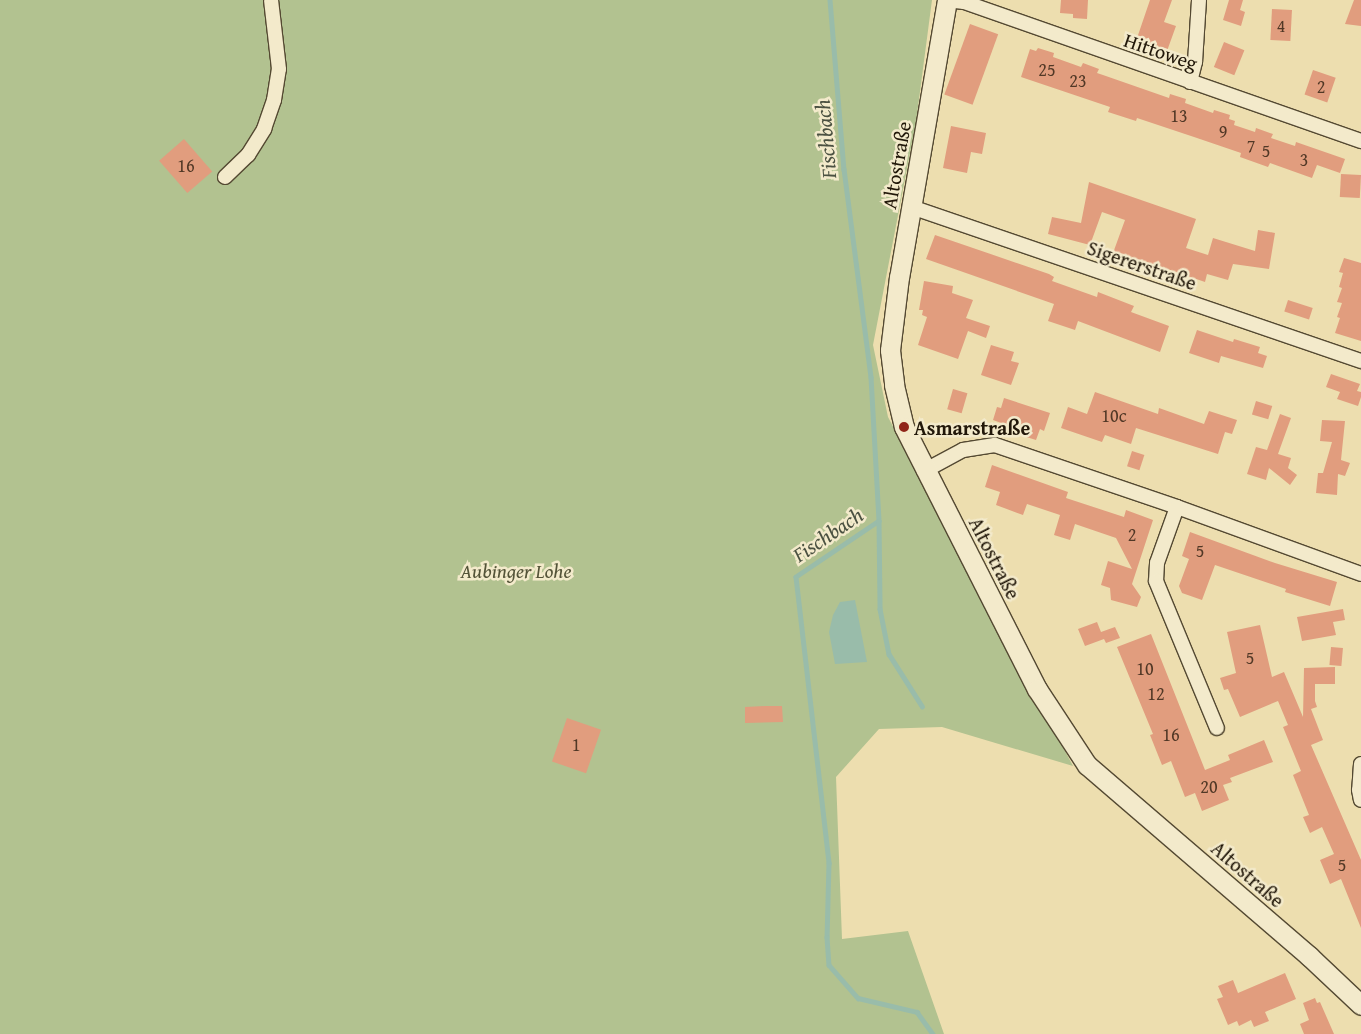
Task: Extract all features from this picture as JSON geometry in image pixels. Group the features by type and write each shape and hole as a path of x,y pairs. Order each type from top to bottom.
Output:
{"main road":[{"name":"Altostraße","path":"947,0 911,207 890,350 899,414 924,471 1037,689 1087,765 1309,956 1361,1005"}],"street":[{"path":"225,177 248,155 264,129 274,100 279,69 271,0"},
{"name":"Hittoweg","path":"947,0 964,2 1361,142"},
{"path":"1190,82 1195,62 1199,0"},
{"name":"Sigererstraße","path":"911,207 1361,361"},
{"path":"924,471 964,450 995,445 1177,507 1361,574"},
{"path":"1177,507 1157,562 1156,581 1217,728"},
{"path":"1361,764 1361,800"}],"green space":[{"name":"Aubinger Lohe","path":"0,0 932,0 916,122 873,345 888,417 1073,766 942,727 879,729 836,777 842,939 908,931 944,1034 0,1034"}],"shaded area":[{"path":"855,600 867,662 835,664 829,632 833,615 840,602"}],"building":[{"path":"1061,0 1088,0 1087,19 1073,18 1073,14 1060,13"},
{"path":"1150,0 1172,0 1164,22 1176,26 1167,51 1136,41"},
{"path":"1229,0 1243,0 1240,10 1245,12 1241,26 1223,20"},
{"path":"1354,0 1361,0 1361,26 1345,24"},
{"path":"1272,9 1292,10 1290,41 1270,40"},
{"path":"970,24 998,34 973,105 944,94"},
{"path":"1224,42 1244,50 1234,75 1214,67"},
{"path":"1038,48 1054,53 1053,57 1081,67 1083,63 1099,69 1097,73 1169,98 1170,94 1186,99 1185,103 1213,113 1214,110 1230,115 1229,119 1235,121 1234,125 1255,132 1256,128 1273,134 1271,138 1295,146 1296,142 1345,159 1340,173 1317,165 1312,178 1270,163 1268,167 1240,157 1241,153 1137,118 1136,121 1108,112 1110,107 1021,77 1030,49 1036,51"},
{"path":"1313,70 1336,78 1327,102 1305,95"},
{"path":"951,126 986,133 982,154 971,152 967,173 943,168"},
{"path":"184,139 212,171 187,193 159,161"},
{"path":"1341,174 1361,175 1360,198 1340,197"},
{"path":"1089,182 1196,219 1186,248 1208,255 1213,238 1255,251 1258,230 1275,233 1269,269 1233,264 1228,280 1207,274 1205,282 1141,260 1139,264 1121,258 1122,255 1113,253 1125,220 1102,212 1090,245 1048,234 1052,217 1081,223"},
{"path":"935,235 1049,274 1054,277 1052,281 1097,297 1098,292 1134,306 1131,312 1169,326 1160,352 1078,321 1075,330 1048,321 1054,304 926,259"},
{"path":"1344,258 1361,263 1361,341 1335,333 1340,318 1337,317 1342,303 1337,302 1342,288 1339,287 1343,273 1339,272"},
{"path":"924,281 953,286 952,293 973,300 966,318 990,326 986,338 968,331 958,359 918,345 927,317 922,315 923,310 919,310"},
{"path":"1288,300 1313,308 1309,319 1284,311"},
{"path":"1197,330 1233,342 1234,339 1260,347 1258,353 1267,356 1263,368 1221,356 1219,363 1189,353"},
{"path":"991,345 1014,352 1011,361 1019,363 1011,385 981,375"},
{"path":"1331,374 1360,384 1357,391 1361,392 1358,406 1337,399 1340,392 1326,387"},
{"path":"953,389 967,393 962,413 947,409"},
{"path":"1095,392 1158,414 1159,408 1204,424 1209,411 1237,420 1232,434 1225,432 1218,454 1136,428 1131,444 1105,435 1102,442 1061,428 1068,407 1087,414"},
{"path":"1004,398 1050,413 1044,431 1040,429 1036,440 1020,435 1021,430 993,420 997,407 1001,408"},
{"path":"1256,401 1272,406 1268,419 1252,414"},
{"path":"1280,414 1291,418 1278,454 1291,458 1288,468 1297,475 1290,485 1269,468 1266,480 1247,474 1256,447 1267,450"},
{"path":"1322,420 1345,421 1341,460 1350,463 1345,476 1338,474 1337,495 1316,493 1318,473 1323,473 1332,442 1320,441"},
{"path":"1132,451 1144,455 1139,470 1127,466"},
{"path":"992,465 1068,492 1066,498 1124,517 1126,510 1153,520 1132,584 1141,597 1137,607 1111,600 1110,588 1101,585 1108,561 1132,569 1116,538 1075,524 1070,540 1054,535 1060,515 1027,504 1023,515 996,505 1000,492 985,487"},
{"path":"1190,532 1275,563 1337,582 1330,606 1285,592 1286,589 1215,565 1202,600 1182,593 1179,586 1189,559 1182,556"},
{"path":"1343,609 1345,620 1333,622 1336,635 1302,641 1297,617"},
{"path":"1097,622 1101,632 1115,627 1120,638 1106,643 1104,639 1085,646 1078,629"},
{"path":"1260,625 1272,677 1284,672 1303,717 1304,668 1335,667 1335,684 1315,684 1317,707 1311,709 1323,740 1311,745 1361,860 1361,928 1341,879 1330,884 1320,860 1334,854 1322,827 1310,833 1303,817 1309,815 1293,775 1301,771 1283,727 1288,725 1278,701 1240,717 1228,689 1224,690 1220,678 1236,673 1227,632"},
{"path":"1151,634 1205,770 1230,760 1228,755 1264,740 1273,762 1230,778 1232,782 1223,785 1229,800 1202,811 1195,793 1185,797 1171,761 1162,765 1150,735 1153,734 1117,647"},
{"path":"1331,647 1343,648 1341,666 1329,665"},
{"path":"782,706 783,722 745,723 745,707"},
{"path":"567,718 601,730 586,773 552,761"},
{"path":"1285,973 1296,999 1265,1012 1269,1021 1254,1027 1251,1020 1239,1026 1237,1021 1228,1025 1217,999 1223,997 1218,986 1233,980 1238,993"},
{"path":"1315,998 1317,1003 1320,1002 1334,1034 1304,1034 1300,1024 1309,1020 1303,1003"}],"waterway":[{"name":"Fischbach","path":"830,0 844,169 871,377 879,521 796,577 829,863 827,937 829,965 858,998 917,1012 933,1034"},
{"path":"879,521 880,609 889,654 922,706"}],"place":[{"name":"Asmarstraße","path":"904,427"}]}
